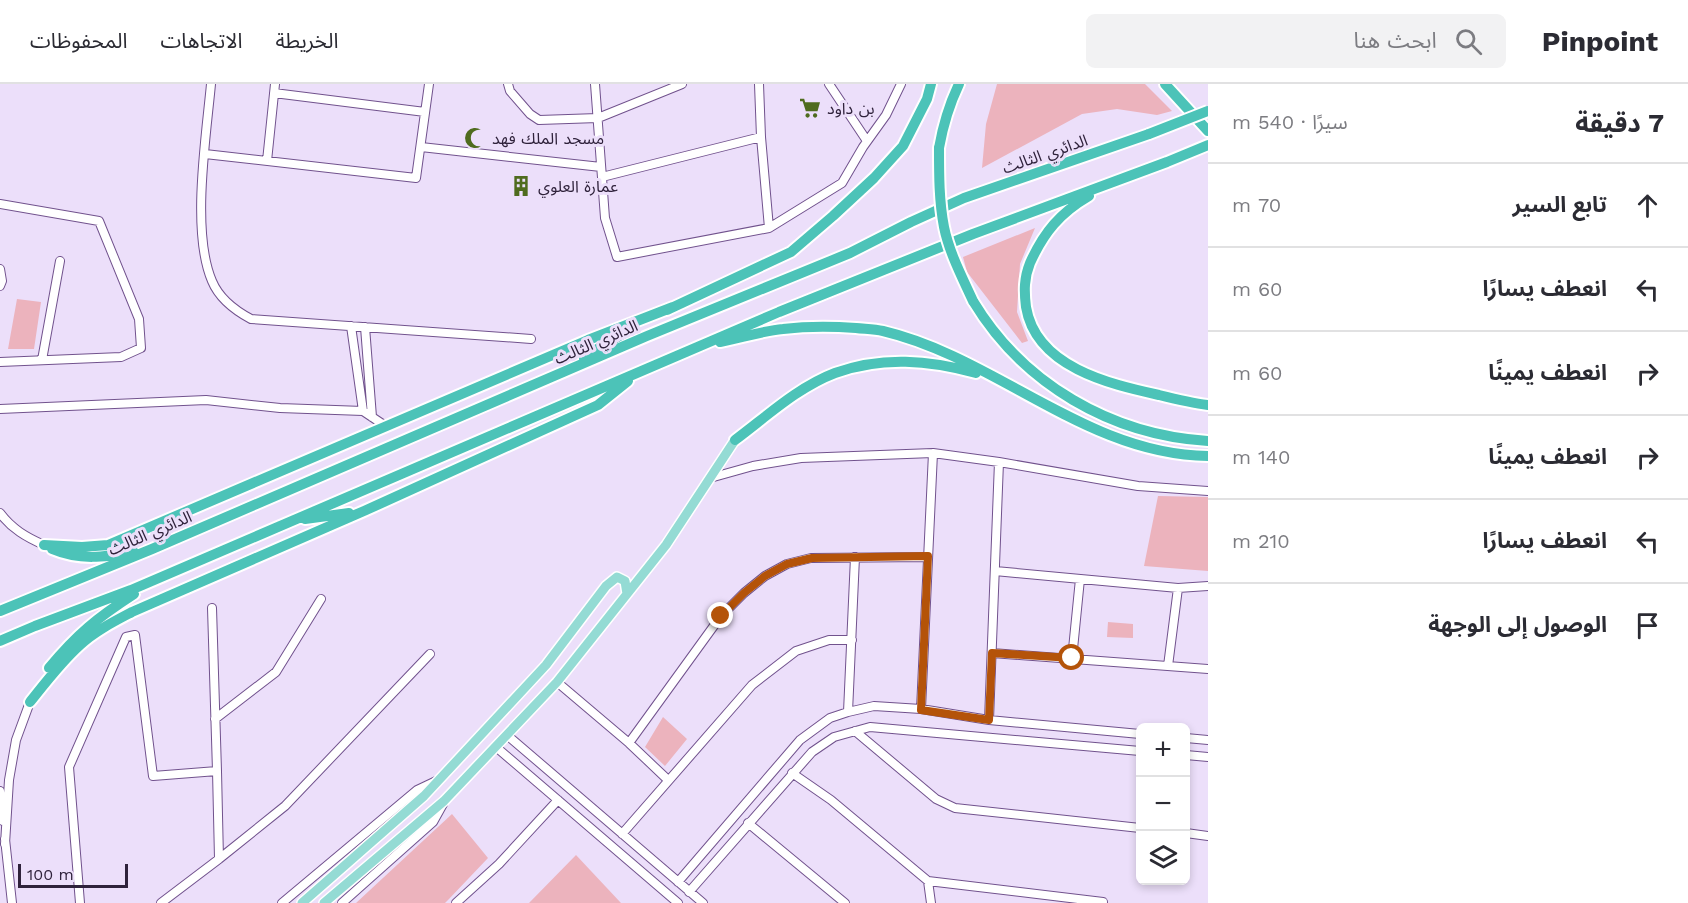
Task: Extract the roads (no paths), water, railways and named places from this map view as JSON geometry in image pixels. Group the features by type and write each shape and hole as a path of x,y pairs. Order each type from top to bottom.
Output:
{"highway":[{"path":"569,370 600,347 673,307 791,252 874,178 903,146 927,99 932,84"},
{"path":"959,84 951,100 939,148 939,197 944,230 958,268 985,321 1007,348 1056,390 1082,406 1112,420 1146,431 1183,440 1208,441"},
{"path":"1165,84 1208,131"},
{"name":"الدائري الثالث","path":"0,611 152,549 569,370 850,253 964,198 1149,134 1208,111"},
{"path":"0,641 154,580 697,347 953,242 1208,145"},
{"path":"1116,180 1069,207 1041,239 1026,272 1024,291 1028,315 1036,334 1054,354 1080,370 1117,386 1208,405"},
{"path":"44,545 82,548 108,545 588,340 673,307"},
{"path":"697,347 781,329 822,326 881,330 929,345 1006,382 1094,429 1163,451 1208,456"},
{"path":"735,440 808,388 834,374 864,365 895,361 928,362 1006,382"},
{"path":"30,702 50,676 81,644 106,626 132,612 364,511 598,405 640,371"},
{"path":"290,522 364,511"},
{"path":"44,545 66,555 93,558 152,549"},
{"path":"30,702 46,672 72,640 98,617 154,580"}],"main road":[{"path":"324,903 444,801 557,682 666,545 735,440"},
{"path":"302,903 424,796 546,665 606,586 617,577 625,581 627,594"}],"street":[{"path":"211,84 201,210 204,254 212,283 235,310 251,319 531,339"},
{"path":"205,154 416,178 429,84"},
{"path":"508,84 510,91 530,114 539,120 598,118 682,84"},
{"path":"595,84 605,218 616,257 769,228 842,183 867,141 886,115 902,84"},
{"path":"759,84 769,228"},
{"path":"829,84 867,141"},
{"path":"267,161 275,88 425,112"},
{"path":"602,177 761,137"},
{"path":"421,147 602,167"},
{"path":"0,204 99,221 139,319 141,348 121,357 0,362"},
{"path":"42,360 60,261"},
{"path":"0,268 0,286"},
{"path":"351,326 363,411"},
{"path":"365,327 372,417"},
{"path":"0,409 206,400 280,408 363,411 387,427"},
{"path":"921,710 933,453"},
{"path":"710,478 753,466 801,458 933,453 1138,486 1208,491"},
{"path":"989,720 999,462"},
{"path":"0,513 8,524 44,545"},
{"path":"629,743 721,616 765,576 787,564 812,558 928,556"},
{"path":"848,712 855,557"},
{"path":"995,571 1178,588 1208,586"},
{"path":"1072,658 1080,579"},
{"path":"1168,666 1178,588"},
{"path":"215,719 276,672 321,599"},
{"path":"212,608 219,859"},
{"path":"80,903 69,767 126,637 135,635 153,776 217,771"},
{"path":"622,834 752,685 796,651 829,640 852,640"},
{"path":"992,653 1208,669"},
{"path":"161,903 285,806 430,654"},
{"path":"557,682 629,743 668,780"},
{"path":"5,844 9,780 16,740 30,702"},
{"path":"678,882 800,740 830,718 848,712 874,706 989,720 1136,734"},
{"path":"689,892 792,773 812,752 834,737 870,727 1136,751"},
{"path":"855,731 936,799 955,808 1136,828"},
{"path":"507,735 703,903"},
{"path":"1190,738 1208,740"},
{"path":"496,747 678,903"},
{"path":"1190,755 1208,757"},
{"path":"792,773 831,800 928,880 1112,903"},
{"path":"282,903 417,790 440,779"},
{"path":"0,791 12,903"},
{"path":"456,903 499,864 558,800"},
{"path":"342,903 433,822 444,801"},
{"path":"748,823 845,903"},
{"path":"1190,834 1208,836"},
{"path":"928,880 931,903"}],"place":[{"name":"بن داود","path":"810,108"},
{"name":"مسجد الملك فهد","path":"475,138"},
{"name":"عمارة العلوي","path":"521,186"}]}
